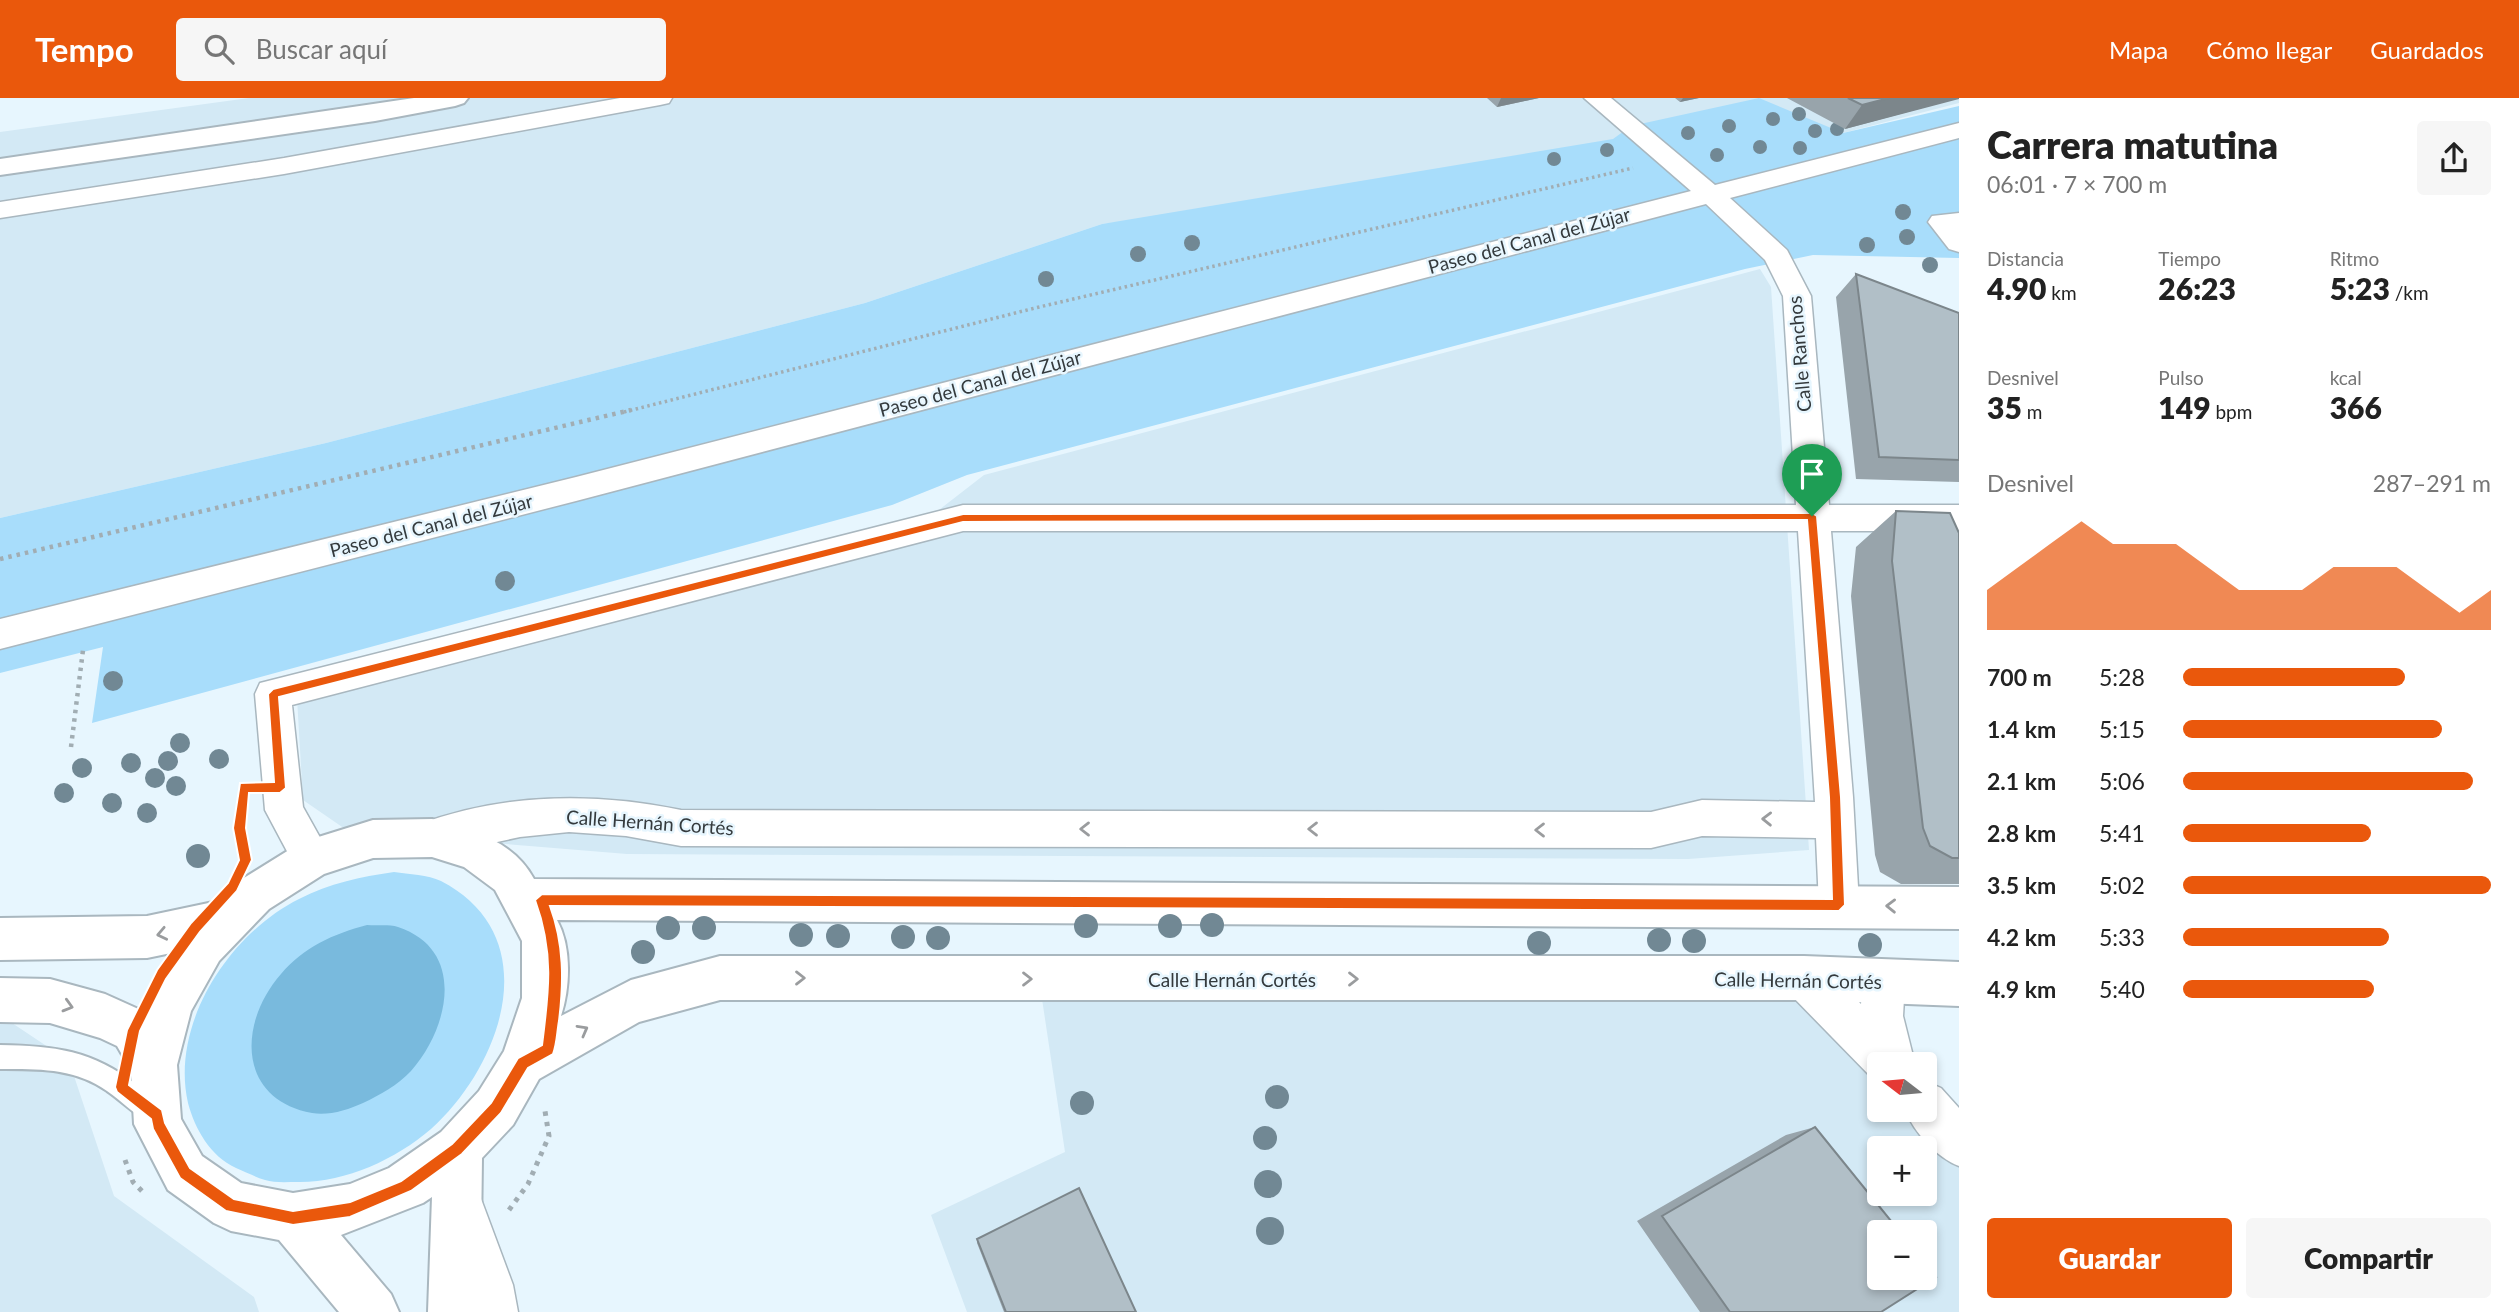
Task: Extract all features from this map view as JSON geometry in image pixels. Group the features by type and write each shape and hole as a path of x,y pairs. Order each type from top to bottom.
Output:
{"street":[{"path":"0,167 361,115 455,98"},
{"path":"0,210 284,166 660,98"},
{"name":"Calle Ranchos","path":"1596,98 1709,193 1777,256 1797,296 1839,905"},
{"name":"Paseo del Canal del Zújar","path":"0,634 576,489 1959,130"},
{"path":"1959,221 1941,222 1959,243"},
{"path":"312,859 284,810 273,694 963,518 1959,518"},
{"name":"Calle Hernán Cortés","path":"432,838 533,817 590,815 636,818 681,828 1651,830 1702,818 1835,820"},
{"path":"454,1312 457,1172 496,1108 536,1056 544,998 544,938 510,876 475,850 432,838 373,839 312,859 254,895 228,920 204,946 170,1003 154,1065 158,1124 185,1173 232,1206 293,1218 350,1209 406,1186 457,1172"},
{"path":"525,899 1839,905 1959,908"},
{"path":"0,939 147,937 228,920"},
{"name":"Calle Hernán Cortés","path":"536,1056 631,1002 720,978 1804,978 1959,984"},
{"path":"1804,978 1879,1052"},
{"path":"1884,981 1881,1016 1888,1052"},
{"path":"0,1000 50,1000 105,1017 133,1030 154,1065"},
{"path":"1937,1118 1959,1143"},
{"path":"457,1172 489,1285 493,1312"},
{"path":"293,1218 345,1293 373,1312"}],"lane":[{"path":"0,1057 34,1057 87,1067 121,1087 158,1115"}],"path":[{"path":"0,559 753,381 1035,308 1670,160"},
{"path":"245,860 240,828 244,787 280,788"},
{"path":"506,1214 528,1184 549,1136 536,1056"}],"shaded area":[{"path":"249,98 1959,98 1959,103 1843,133 1102,224 865,303 326,443 0,518 0,132"},
{"path":"1759,98 1843,133 1959,106 1959,258 1813,255 1745,269 967,475 892,505 92,723 103,647 0,673 0,518 326,443 865,303 1102,224 1613,139 1631,126"},
{"path":"1760,269 1771,287 1809,850 1688,859 627,854 348,831 303,800 296,681 935,513 984,475"},
{"path":"394,872 441,881 474,905 494,934 503,966 503,1001 494,1036 478,1071 456,1102 431,1129 385,1160 368,1168 315,1181 272,1182 236,1168 227,1163 205,1141 188,1103 185,1073 188,1043 197,1013 210,985 228,958 250,935 273,915 299,899 334,885"},
{"path":"367,925 398,927 420,938 434,953 442,971 445,992 435,1034 411,1071 395,1085 357,1106 325,1114 287,1105 269,1092 258,1076 252,1057 252,1036 257,1014 267,993 299,956 331,937"},
{"path":"1804,978 1869,1052 1867,1052 1867,1122 1937,1122 1959,1143 1959,1312 967,1312 931,1215 1065,1152 1039,979"},
{"path":"0,1015 69,1061 114,1196 254,1297 259,1312 0,1312"}],"building":[{"path":"1848,98 1889,98 1862,105"},
{"path":"1856,274 1959,313 1959,460 1879,457"},
{"path":"1896,511 1950,513 1959,533 1959,858 1952,858 1930,846 1923,828 1892,561"},
{"path":"1815,1127 1867,1191 1867,1206 1879,1206 1890,1220 1867,1220 1867,1290 1916,1290 1881,1312 1730,1312 1662,1216"},
{"path":"1079,1188 1136,1312 1006,1312 977,1239"}],"route":[{"path":"1812,516 1835,797 1839,905 542,900 552,928 556,958 556,994 548,1049 523,1063 496,1108 457,1149 406,1186 350,1209 293,1218 232,1206 185,1173 158,1124 158,1115 121,1087 133,1030 161,974 196,927 232,887 245,860 240,828 244,787 280,788 273,694 963,518 1812,516"}]}
